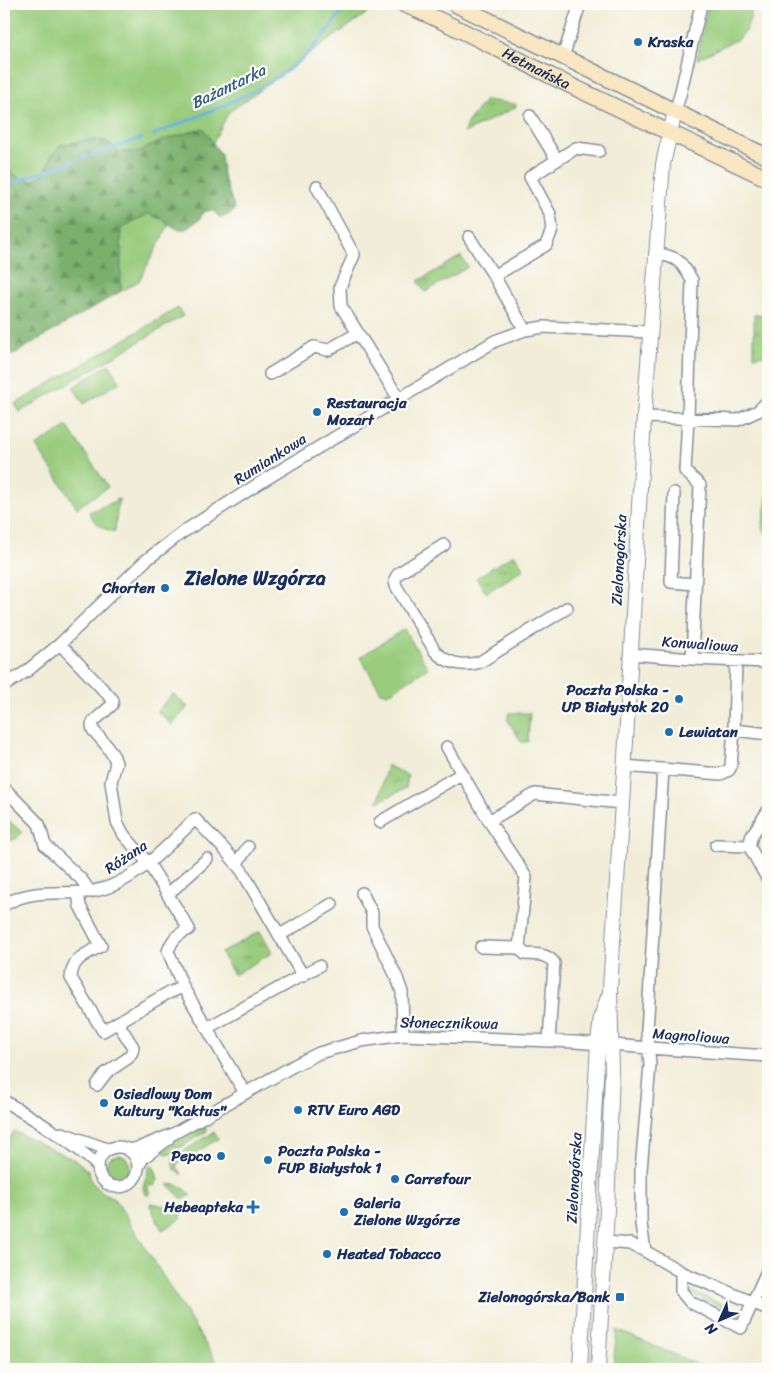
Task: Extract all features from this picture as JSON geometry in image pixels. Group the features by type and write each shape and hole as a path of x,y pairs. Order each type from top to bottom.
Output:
{"main road":[{"name":"Hetmańska","path":"403,4 422,7 638,119 768,179"},
{"name":"Hetmańska","path":"455,4 768,157"}],"street":[{"path":"563,57 580,4"},
{"path":"675,111 701,5"},
{"name":"Zielonogórska","path":"598,1369 606,1242 612,1045 610,989 649,332 663,164 675,111"},
{"path":"530,116 557,160"},
{"path":"494,276 546,244 552,230 550,214 530,177 576,148 599,150"},
{"path":"317,187 354,255 340,287 341,306 399,400"},
{"path":"469,237 525,330"},
{"path":"656,253 671,256 683,265 692,280 688,418 684,472 700,485 692,659"},
{"name":"Rumiankowa","path":"4,686 27,671 60,644 145,561 182,532 274,474 495,341 525,330 544,327 649,332"},
{"path":"270,374 314,347 328,350 358,333"},
{"path":"644,417 738,420 758,411 768,401"},
{"path":"674,493 671,582 695,584"},
{"path":"444,545 399,573 394,581 435,651 446,661 473,664 480,662 567,608"},
{"path":"60,644 113,700 112,705 92,725 93,730 107,746 116,763 111,782 117,822 124,835 149,864 189,929 172,940 168,951 184,987 206,1028 245,1093"},
{"name":"Konwaliowa","path":"631,654 736,662 768,662"},
{"path":"624,766 725,773 731,766 736,662"},
{"path":"734,730 768,734"},
{"path":"447,747 488,821 526,877 519,948"},
{"path":"645,1251 640,1224 641,1170 650,1065 647,1031 663,769"},
{"path":"380,822 461,774"},
{"path":"5,789 39,824 45,845 81,879 90,892"},
{"path":"488,821 535,794 621,803"},
{"path":"767,878 749,846 752,835 768,811"},
{"name":"Różana","path":"4,905 12,900 41,893 78,893 108,888 149,864 195,819 236,864"},
{"path":"716,845 749,846"},
{"path":"248,848 236,864 303,976"},
{"path":"168,894 207,860"},
{"path":"78,893 80,906 101,946 74,964 71,970 71,978 103,1031 166,994 184,987"},
{"path":"362,893 372,913 372,926 402,992 403,1035"},
{"path":"280,935 332,904"},
{"path":"481,947 519,948 525,954 546,956 554,962 549,1041"},
{"path":"206,1028 319,966"},
{"name":"Zielonogórska","path":"580,1369 598,1043 601,1017 610,989"},
{"path":"96,1085 106,1073 128,1058 132,1052 132,1047 118,1022"},
{"name":"Słonecznikowa","path":"129,1150 173,1134 319,1053 361,1041 403,1035 598,1043"},
{"name":"Magnoliowa","path":"598,1043 768,1056"},
{"path":"4,1101 48,1128 97,1166"},
{"path":"48,1128 107,1149"},
{"name":"Słonecznikowa","path":"138,1167 144,1158 173,1134"},
{"path":"122,1147 129,1150 137,1160 136,1175 125,1186 110,1186 98,1172 99,1159 107,1149 122,1147"},
{"path":"606,1242 630,1244 681,1272 768,1309"},
{"path":"681,1272 681,1291 690,1302 741,1328 768,1269"}],"green space":[{"path":"4,4 379,4 229,112 139,281 4,357"},
{"path":"711,4 748,4 751,16 746,30 740,38 697,59 707,8"},
{"path":"485,100 516,104 516,107 464,133 467,123"},
{"path":"203,128 221,155 223,175 234,211 224,217 219,217 212,210 203,212 200,219 186,229 177,229 163,220 148,214 121,228 121,291 4,360 4,163 15,175 32,181 45,173 51,156 61,145 86,140 105,140 120,152 137,152 163,140"},
{"path":"461,256 468,267 425,292 418,281"},
{"path":"178,308 183,316 20,412 15,404"},
{"path":"768,314 768,355 754,356 754,315"},
{"path":"109,364 120,382 84,404 73,387"},
{"path":"67,426 108,487 77,508 36,446"},
{"path":"768,495 768,535 762,529"},
{"path":"117,499 120,500 118,502 115,532 99,525 89,512"},
{"path":"514,554 524,569 486,593 476,578"},
{"path":"404,629 428,668 388,694 381,692 360,657"},
{"path":"173,694 188,707 172,725 157,711"},
{"path":"509,713 530,713 528,742 521,742 507,719"},
{"path":"387,765 408,776 406,788 378,802"},
{"path":"8,820 22,832 16,839 6,842 4,840 4,822"},
{"path":"260,931 272,953 234,975 221,953"},
{"path":"204,1125 207,1131 170,1154 160,1152"},
{"path":"14,1131 77,1161 89,1172 91,1181 101,1191 115,1199 221,1369 4,1369 4,1150"},
{"path":"214,1132 218,1139 176,1165 182,1174 175,1170 173,1158"},
{"path":"118,1155 127,1158 130,1167 127,1176 118,1179 109,1176 106,1167 109,1158"},
{"path":"153,1165 158,1180 154,1186 150,1185 148,1187 149,1196 144,1193 143,1187 149,1168"},
{"path":"175,1184 184,1188 191,1195 183,1200 168,1185"},
{"path":"151,1203 179,1209 181,1211 181,1219 162,1230 150,1206"},
{"path":"686,1288 742,1313 741,1316 686,1292"},
{"path":"617,1330 708,1369 614,1369"}],"waterway":[{"name":"Bażantarka","path":"153,135 237,100 276,78 295,65 311,50 347,5"},
{"name":"Bażantarka","path":"4,185 142,138"}],"place":[{"name":"Kraska","path":"638,42"},
{"name":"Restauracja Mozart","path":"317,412"},
{"name":"Chorten","path":"165,588"},
{"name":"Poczta Polska - UP Białystok 20","path":"679,699"},
{"name":"Lewiatan","path":"669,732"},
{"name":"Osiedlowy Dom Kultury \"Kaktus\"","path":"104,1103"},
{"name":"RTV Euro AGD","path":"298,1110"},
{"name":"Pepco","path":"221,1156"},
{"name":"Poczta Polska - FUP Białystok 1","path":"268,1160"},
{"name":"Carrefour","path":"395,1179"},
{"name":"Hebeapteka","path":"253,1207"},
{"name":"Galeria Zielone Wzgórze","path":"344,1212"},
{"name":"Heated Tobacco","path":"327,1254"},
{"name":"Zielonogórska/Bank","path":"620,1297"}],"district":[{"name":"Zielone Wzgórza","path":"255,578"}]}
